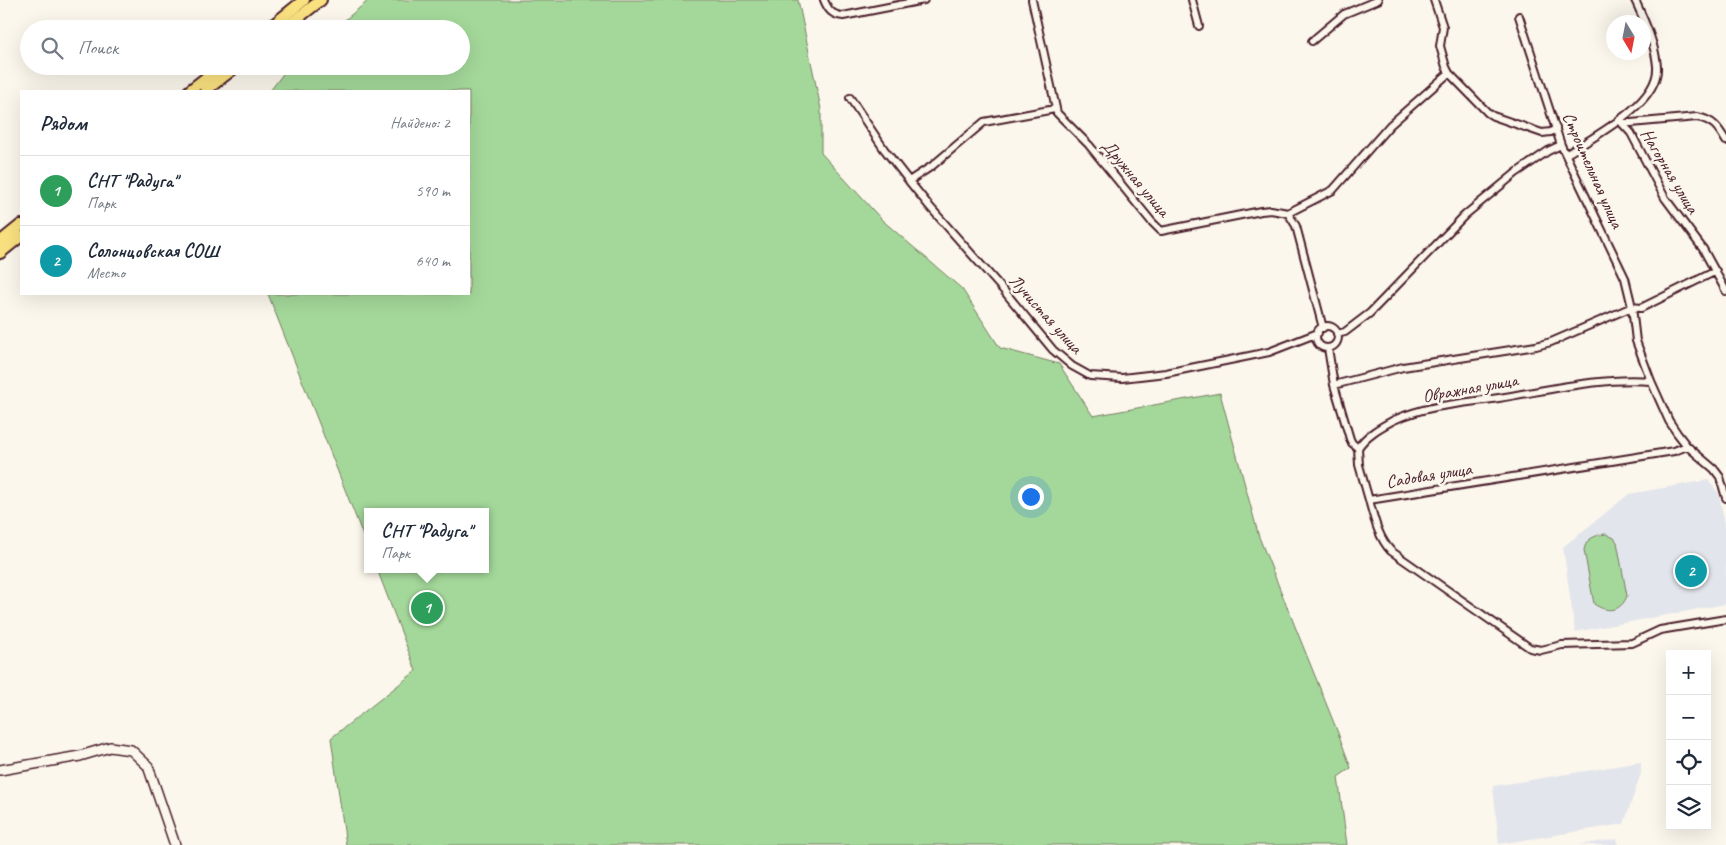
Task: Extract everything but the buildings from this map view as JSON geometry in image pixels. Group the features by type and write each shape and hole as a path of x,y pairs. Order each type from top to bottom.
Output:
{"main road":[{"path":"279,20 304,0"},
{"path":"295,20 321,0"},
{"path":"190,90 209,75"},
{"path":"206,90 225,75"},
{"path":"0,242 20,226"},
{"path":"0,253 20,237"}],"street":[{"path":"824,0 832,13 843,16 852,16 924,0"},
{"name":"Дружная улица","path":"1032,0 1055,109 1089,145 1150,222 1161,231 1266,211 1288,213"},
{"path":"1192,0 1199,26"},
{"path":"1312,41 1344,14 1378,0"},
{"path":"1434,0 1443,27 1440,46 1449,73 1493,116 1542,133 1551,132 1556,128"},
{"path":"1567,154 1619,120 1638,105 1652,86 1657,72 1657,65 1651,39 1635,0"},
{"name":"Строительная улица","path":"1518,16 1561,144 1625,278 1632,307 1636,341 1651,381 1669,421 1687,446 1714,469 1723,485 1726,498"},
{"path":"1320,330 1332,328 1338,334 1336,344 1328,348 1323,347 1318,342 1320,330 1296,226 1288,213 1333,190 1390,125 1449,73"},
{"name":"Лучистая улица","path":"850,98 884,149 909,181 1053,350 1072,366 1090,376 1122,378 1166,373 1269,352 1320,330"},
{"path":"909,181 932,166 984,122 1055,109"},
{"path":"1619,120 1624,123 1631,123 1676,118 1702,118 1717,125 1726,141"},
{"name":"Нагорная улица","path":"1619,120 1631,133 1665,198 1703,249 1726,291"},
{"path":"1338,334 1345,332 1370,313 1465,215 1516,173 1561,144"},
{"path":"1334,385 1403,367 1551,342 1632,307 1641,308 1716,271"},
{"path":"1328,348 1334,385 1350,439 1358,448 1359,465 1369,500"},
{"name":"Овражная улица","path":"1358,448 1372,433 1388,424 1428,409 1607,380 1651,381"},
{"name":"Садовая улица","path":"1687,446 1674,451 1369,500 1379,532 1391,551 1530,648 1541,650 1562,645 1632,643 1660,630 1726,619"},
{"path":"0,770 80,756 110,748 131,750 148,766 175,845"}],"shaded area":[{"path":"1708,480 1719,494 1726,530 1726,604 1575,632 1563,547 1629,494"},
{"path":"1641,762 1641,773 1624,824 1499,844 1493,786"},
{"path":"1617,839 1618,845 1578,845"}],"green space":[{"path":"369,0 798,0 821,109 821,153 882,220 962,289 1000,348 1059,364 1093,416 1220,393 1259,537 1351,768 1338,777 1347,845 346,845 331,738 416,671 379,573 489,573 489,508 364,508 364,538 268,295 470,295 470,90 271,90 282,75 470,75 470,20 345,20"},
{"path":"1606,534 1617,542 1627,596 1621,605 1609,610 1594,604 1584,550 1589,540"}],"place":[{"name":"Солонцовская СОШ","path":"1691,571"},
{"name":"СНТ \"Радуга\"","path":"427,608"}]}
